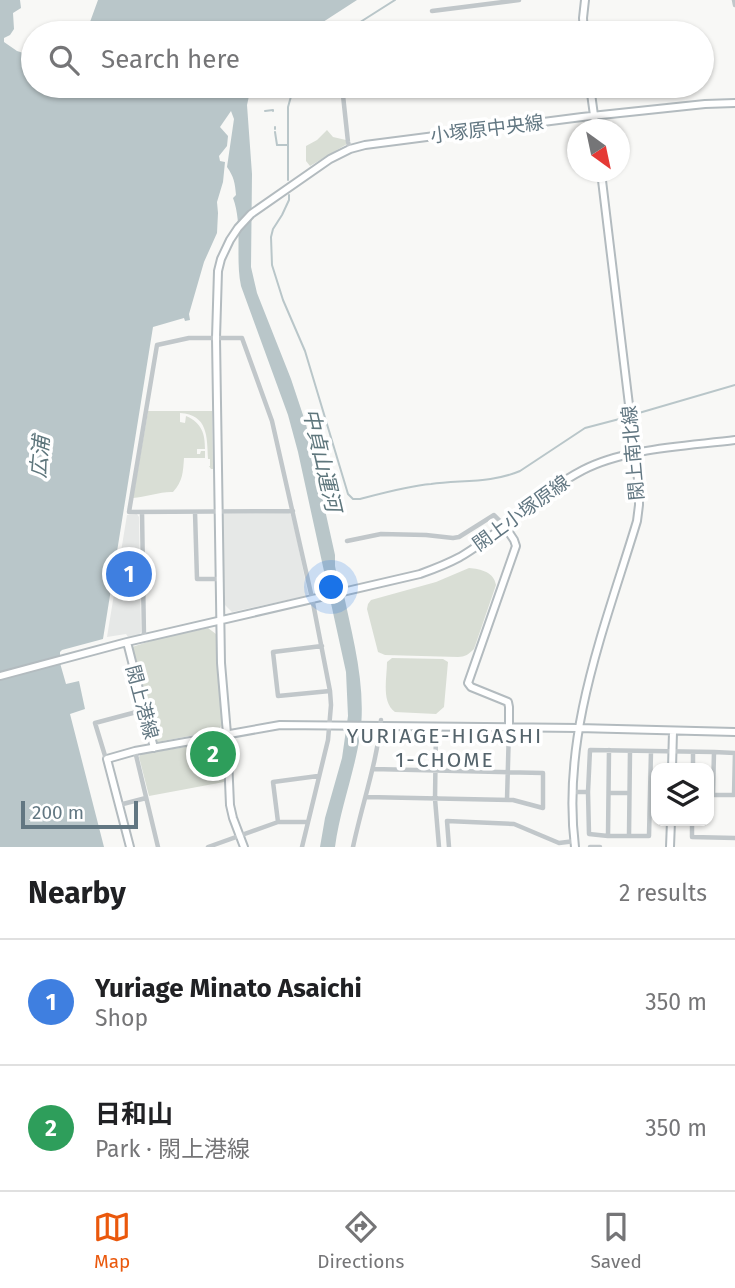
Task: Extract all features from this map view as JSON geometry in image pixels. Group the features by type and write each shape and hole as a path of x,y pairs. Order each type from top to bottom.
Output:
{"street":[{"path":"432,11 519,0"},
{"path":"583,21 585,0"},
{"path":"343,98 350,149"},
{"path":"592,98 594,119"},
{"name":"小塚原中央線","path":"216,338 218,271 233,235 256,210 330,159 350,149 378,142 594,116 735,103"},
{"name":"閖上南北線","path":"575,844 573,792 578,728 589,678 637,521 639,505 602,182"},
{"path":"293,511 129,512 157,345 189,338 242,338 268,404 293,511 313,598 330,691 328,740 302,847"},
{"path":"216,338 221,663 230,805 244,847"},
{"name":"閖上小塚原線","path":"313,598 440,567 478,545 547,492 585,469 605,461 635,453 735,440"},
{"path":"142,512 144,638"},
{"path":"195,512 197,579 220,579"},
{"path":"347,541 381,534 459,537 494,515 520,547 468,683 471,687 508,702 507,800"},
{"path":"127,642 313,598"},
{"name":"閖上港線","path":"0,676 127,642 154,748 280,725 381,723"},
{"path":"322,646 274,652 278,696 330,691"},
{"path":"130,847 95,723 144,710"},
{"path":"353,847 373,769 381,723 436,727 735,732"},
{"path":"436,727 435,799 439,847"},
{"path":"672,763 673,732"},
{"path":"107,759 154,748"},
{"path":"651,815 649,836 589,834 590,750 672,751 693,752 714,752 735,753 734,795 713,795 714,752"},
{"path":"608,836 609,750"},
{"path":"135,751 158,847"},
{"path":"629,836 631,751"},
{"path":"651,751 652,763"},
{"path":"693,752 693,763"},
{"path":"366,797 507,800 543,808 544,773 373,769"},
{"path":"278,822 273,782 318,776"},
{"path":"573,792 588,792"},
{"path":"609,793 629,793"},
{"path":"119,805 146,798"},
{"path":"449,847 447,821 514,824 559,844 575,844"},
{"path":"208,847 278,822 307,822"},
{"path":"670,847 671,826"},
{"path":"692,826 692,838 735,838"},
{"path":"590,847 600,847"}],"shaded area":[{"path":"327,130 333,137 346,140 347,144 310,166 306,161 306,146"},
{"path":"148,411 212,411 213,469 209,466 206,435 201,422 180,413 180,422 185,423 186,416 202,430 205,449 197,449 197,454 205,451 205,458 184,458 181,480 173,492 133,498"},
{"path":"289,513 308,594 232,612 225,605 222,516"},
{"path":"137,514 141,632 128,637 126,634 107,637 127,515"},
{"path":"469,568 490,574 496,585 472,651 458,657 385,655 378,652 367,609 371,600 436,582"},
{"path":"208,628 216,634 222,725 217,731 157,742 132,647"},
{"path":"392,658 443,659 448,662 444,707 436,714 395,712 388,702 386,689 387,662"},
{"path":"217,742 223,745 224,782 149,796 139,757 141,754"}],"water":[{"name":"広浦","path":"0,0 20,0 21,8 13,13 14,29 4,38 4,42 21,52 21,98 249,98 252,174 251,267 257,293 306,424 335,555 339,586 342,586 350,623 360,679 362,717 335,847 320,847 325,818 342,758 348,716 346,672 288,415 241,286 238,219 233,198 236,191 233,177 227,167 234,119 231,111 220,127 228,136 227,146 219,156 220,161 225,162 217,202 217,233 204,262 189,314 190,320 185,321 184,318 153,327 103,639 60,652 66,684 79,681 85,709 70,714 104,847 0,847"},
{"path":"98,0 357,0 325,21 90,21"}],"waterway":[{"path":"362,21 395,0"},
{"path":"288,180 288,107 291,98"},
{"path":"265,111 273,111"},
{"path":"275,132 277,145 287,145"},
{"name":"中貞山運河","path":"289,195 271,237 272,265 283,300 305,351 348,494 353,499 422,485 509,475 520,471 585,428 627,417"},
{"path":"632,415 735,385"}],"place":[{"name":"Yuriage Minato Asaichi","path":"129,574"},
{"name":"日和山","path":"213,754"}],"district":[{"name":"YURIAGE-HIGASHI 1-CHOME","path":"445,748"}]}
